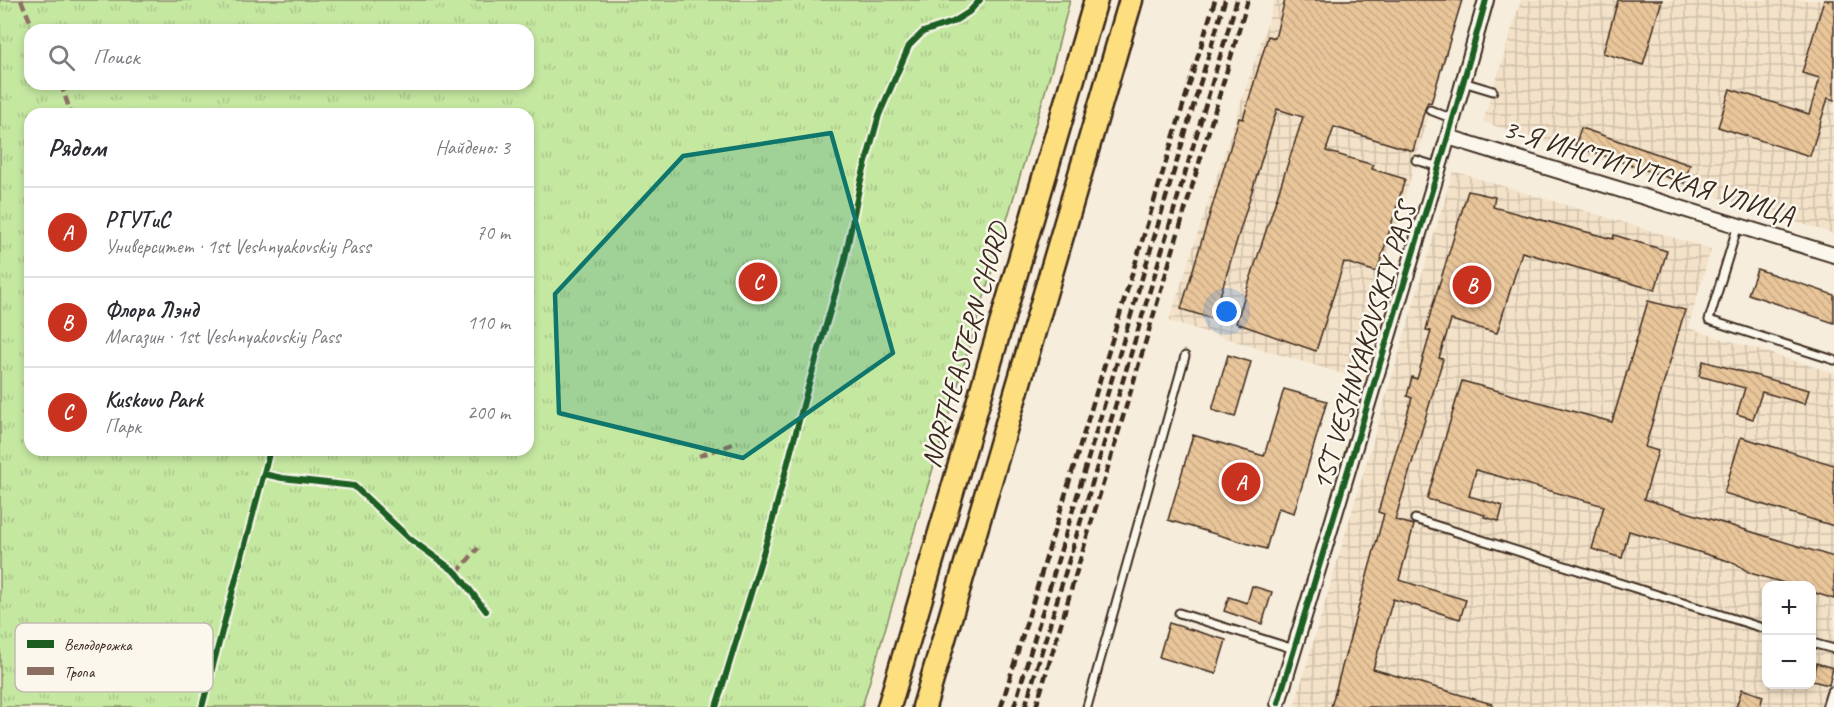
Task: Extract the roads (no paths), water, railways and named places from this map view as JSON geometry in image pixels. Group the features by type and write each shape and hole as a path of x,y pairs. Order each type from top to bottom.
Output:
{"main road":[{"name":"NORTHEASTERN CHORD","path":"889,707 1096,0"},
{"path":"924,707 1131,0"}],"street":[{"name":"1ST VESHNYAKOVSKIY PASS","path":"1278,705 1439,167 1486,0"},
{"name":"3-Я ИНСТИТУТСКАЯ УЛИЦА","path":"1448,136 1834,255"},
{"path":"1830,707 1834,694"}],"lane":[{"path":"1463,82 1492,91"},
{"path":"1430,110 1453,119"},
{"path":"1416,160 1439,167"},
{"path":"1738,225 1708,320 1834,360"},
{"path":"1087,707 1185,356"},
{"path":"1415,519 1762,626"},
{"path":"1179,613 1295,649"},
{"path":"1816,644 1834,649"}],"railway":[{"path":"1001,707 1215,0"},
{"path":"1014,707 1225,0"},
{"path":"1025,707 1237,0"},
{"path":"1036,707 1248,0"}],"place":[{"name":"Kuskovo Park","path":"758,282"},
{"name":"Флора Лэнд","path":"1472,285"},
{"name":"РГУТиС","path":"1241,482"}]}
